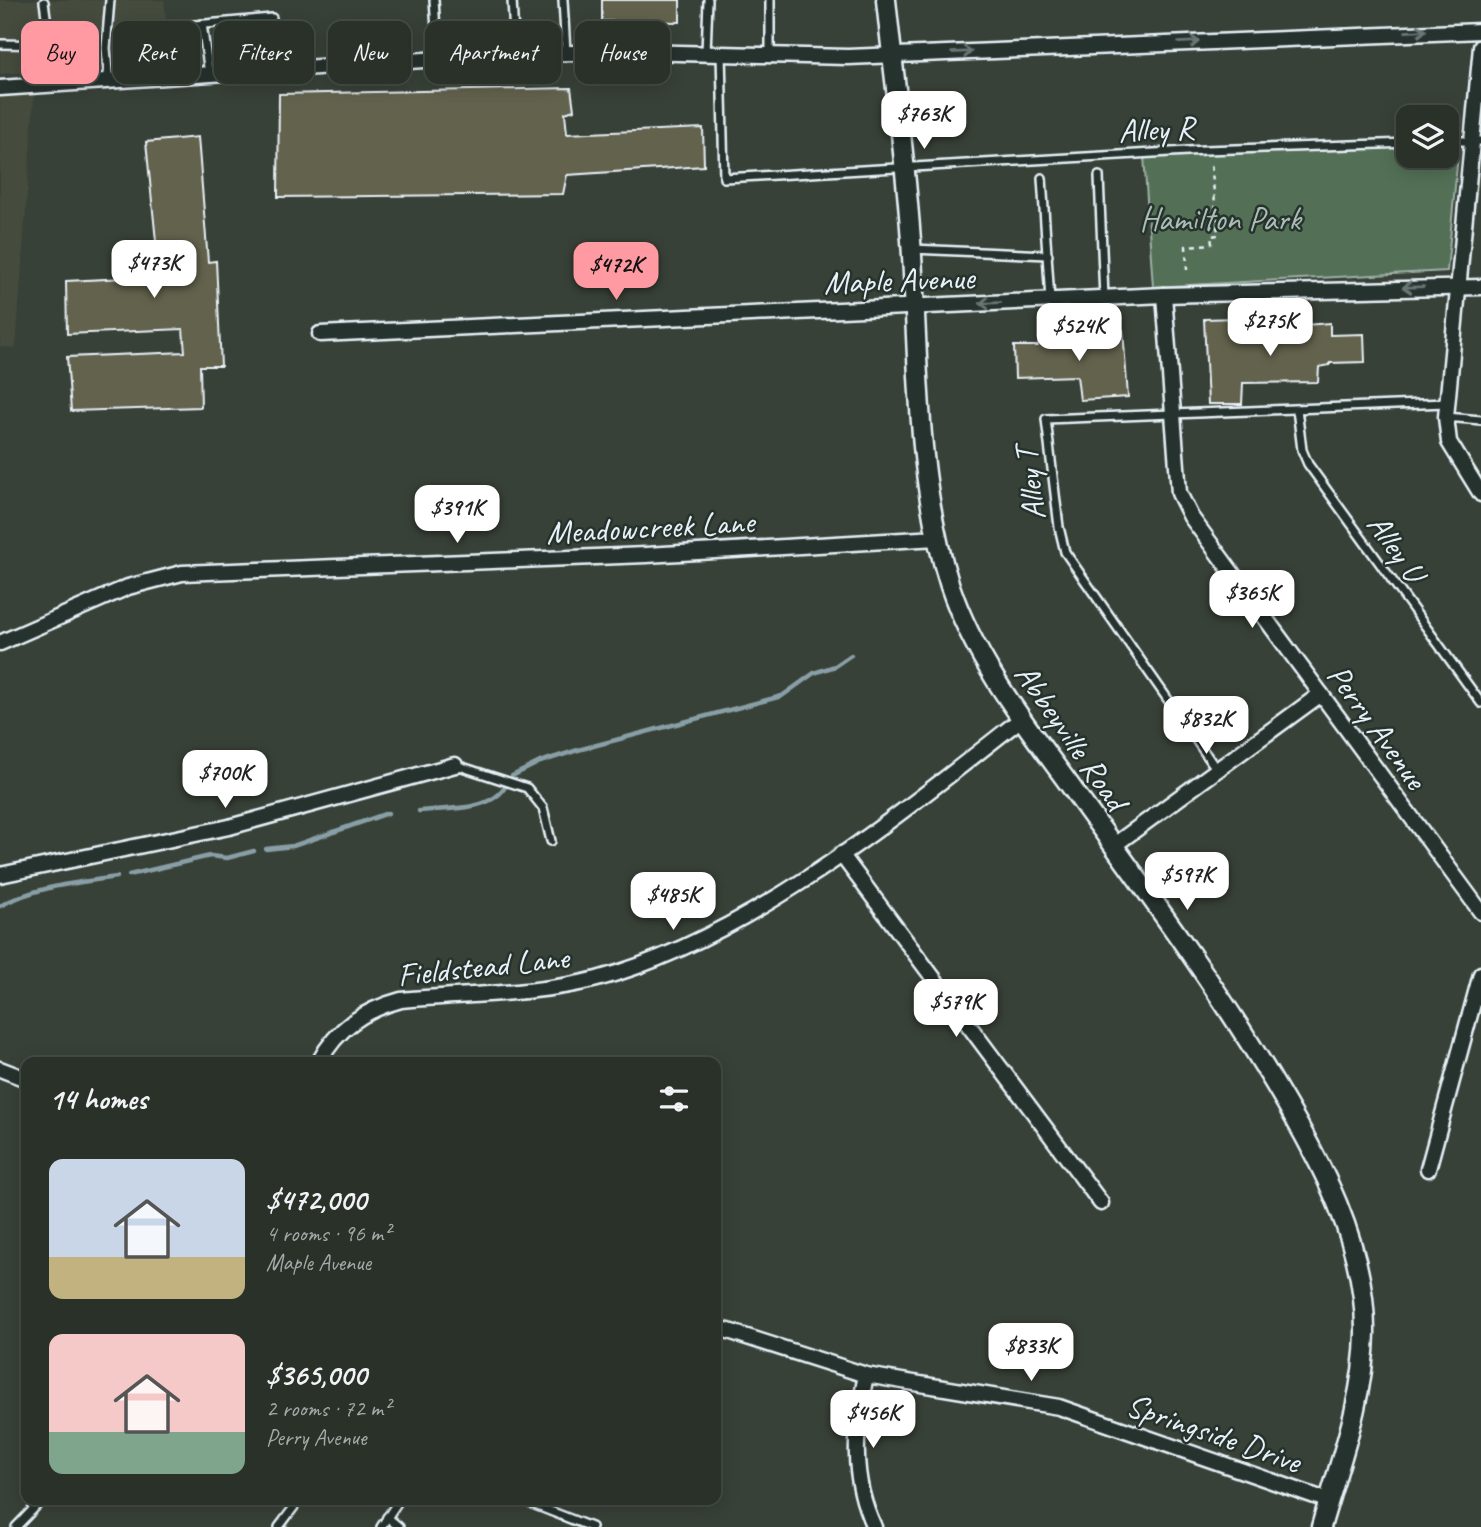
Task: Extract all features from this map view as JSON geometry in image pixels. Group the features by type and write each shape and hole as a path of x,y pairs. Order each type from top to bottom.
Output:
{"street":[{"name":"Abbeyville Road","path":"886,0 906,169 921,428 937,538 951,586 967,627 1021,719 1178,933 1235,1017 1304,1133 1347,1229 1361,1285 1364,1344 1358,1393 1321,1527"},
{"path":"561,53 894,55 1481,31"},
{"path":"1481,47 1476,141 1446,410 1449,442 1481,494"},
{"path":"0,88 109,83 425,60"},
{"name":"Maple Avenue","path":"320,334 1164,295 1459,285 1481,287"},
{"name":"Perry Avenue","path":"1164,295 1180,493 1191,517 1481,912"},
{"name":"Meadowcreek Lane","path":"0,643 128,587 182,573 646,555 937,538"},
{"path":"1113,846 1321,694"},
{"name":"Fieldstead Lane","path":"323,1057 348,1025 380,1005 401,1000 567,986 629,970 734,924 841,854 1021,719"},
{"path":"0,875 229,827 455,765"},
{"path":"841,854 1101,1203"},
{"path":"1428,1169 1481,974"},
{"path":"0,1069 21,1077"},
{"name":"Springside Drive","path":"721,1329 866,1375 1059,1407 1329,1501"},
{"path":"866,1375 856,1426 856,1466 862,1494 874,1527"}],"lane":[{"path":"109,83 106,48 110,0"},
{"path":"435,0 436,21"},
{"path":"512,0 513,21"},
{"path":"563,0 566,53"},
{"path":"708,0 714,53"},
{"path":"770,0 770,56"},
{"path":"0,44 50,45 44,2"},
{"path":"209,74 202,24 272,18"},
{"name":"Alley R","path":"714,53 724,178 1177,152 1396,144"},
{"path":"1098,176 1104,299"},
{"path":"1042,178 1050,301"},
{"path":"912,250 1048,255"},
{"name":"Alley T","path":"1216,770 1065,552 1059,527 1046,419 1297,409 1446,410 1481,420"},
{"name":"Alley U","path":"1297,409 1302,450 1308,464 1481,703"},
{"path":"455,765 527,789 543,808 551,841"},
{"path":"16,1527 36,1505"},
{"path":"382,1527 395,1505"},
{"path":"535,1505 591,1527"},
{"path":"279,1527 294,1507"},
{"path":"387,1517 399,1527"}],"path":[{"path":"1187,270 1186,246 1212,244 1211,236 1218,235 1210,153"}],"shaded area":[{"path":"0,0 164,0 166,21 113,21 113,66 99,67 99,21 21,21 21,73 0,74"},
{"path":"0,96 34,96 16,348 0,347"}],"green space":[{"name":"Hamilton Park","path":"1396,146 1396,168 1457,168 1447,271 1153,287 1144,156"}],"building":[{"path":"602,0 680,0 680,22 602,21"},
{"path":"571,88 574,110 565,113 567,134 703,128 704,166 567,175 563,194 278,197 279,94"},
{"path":"198,137 208,262 216,261 221,366 200,366 201,407 71,411 67,357 185,352 183,329 67,334 66,281 145,277 128,261 142,245 158,261 146,142"},
{"path":"1237,318 1242,341 1305,339 1305,325 1330,323 1330,335 1364,334 1365,362 1330,363 1319,367 1318,382 1243,383 1242,404 1208,404 1204,319"},
{"path":"1123,330 1128,397 1080,400 1077,376 1015,378 1014,346 1038,346 1039,339 1074,339 1074,333"}],"waterway":[{"path":"512,776 540,762 578,750 782,696 814,673 835,666 851,655"},
{"path":"419,811 478,805 489,801 505,787"},
{"path":"266,849 293,846 388,813"},
{"path":"129,875 210,856 227,858 254,851"},
{"path":"0,906 42,890 117,877"}]}
